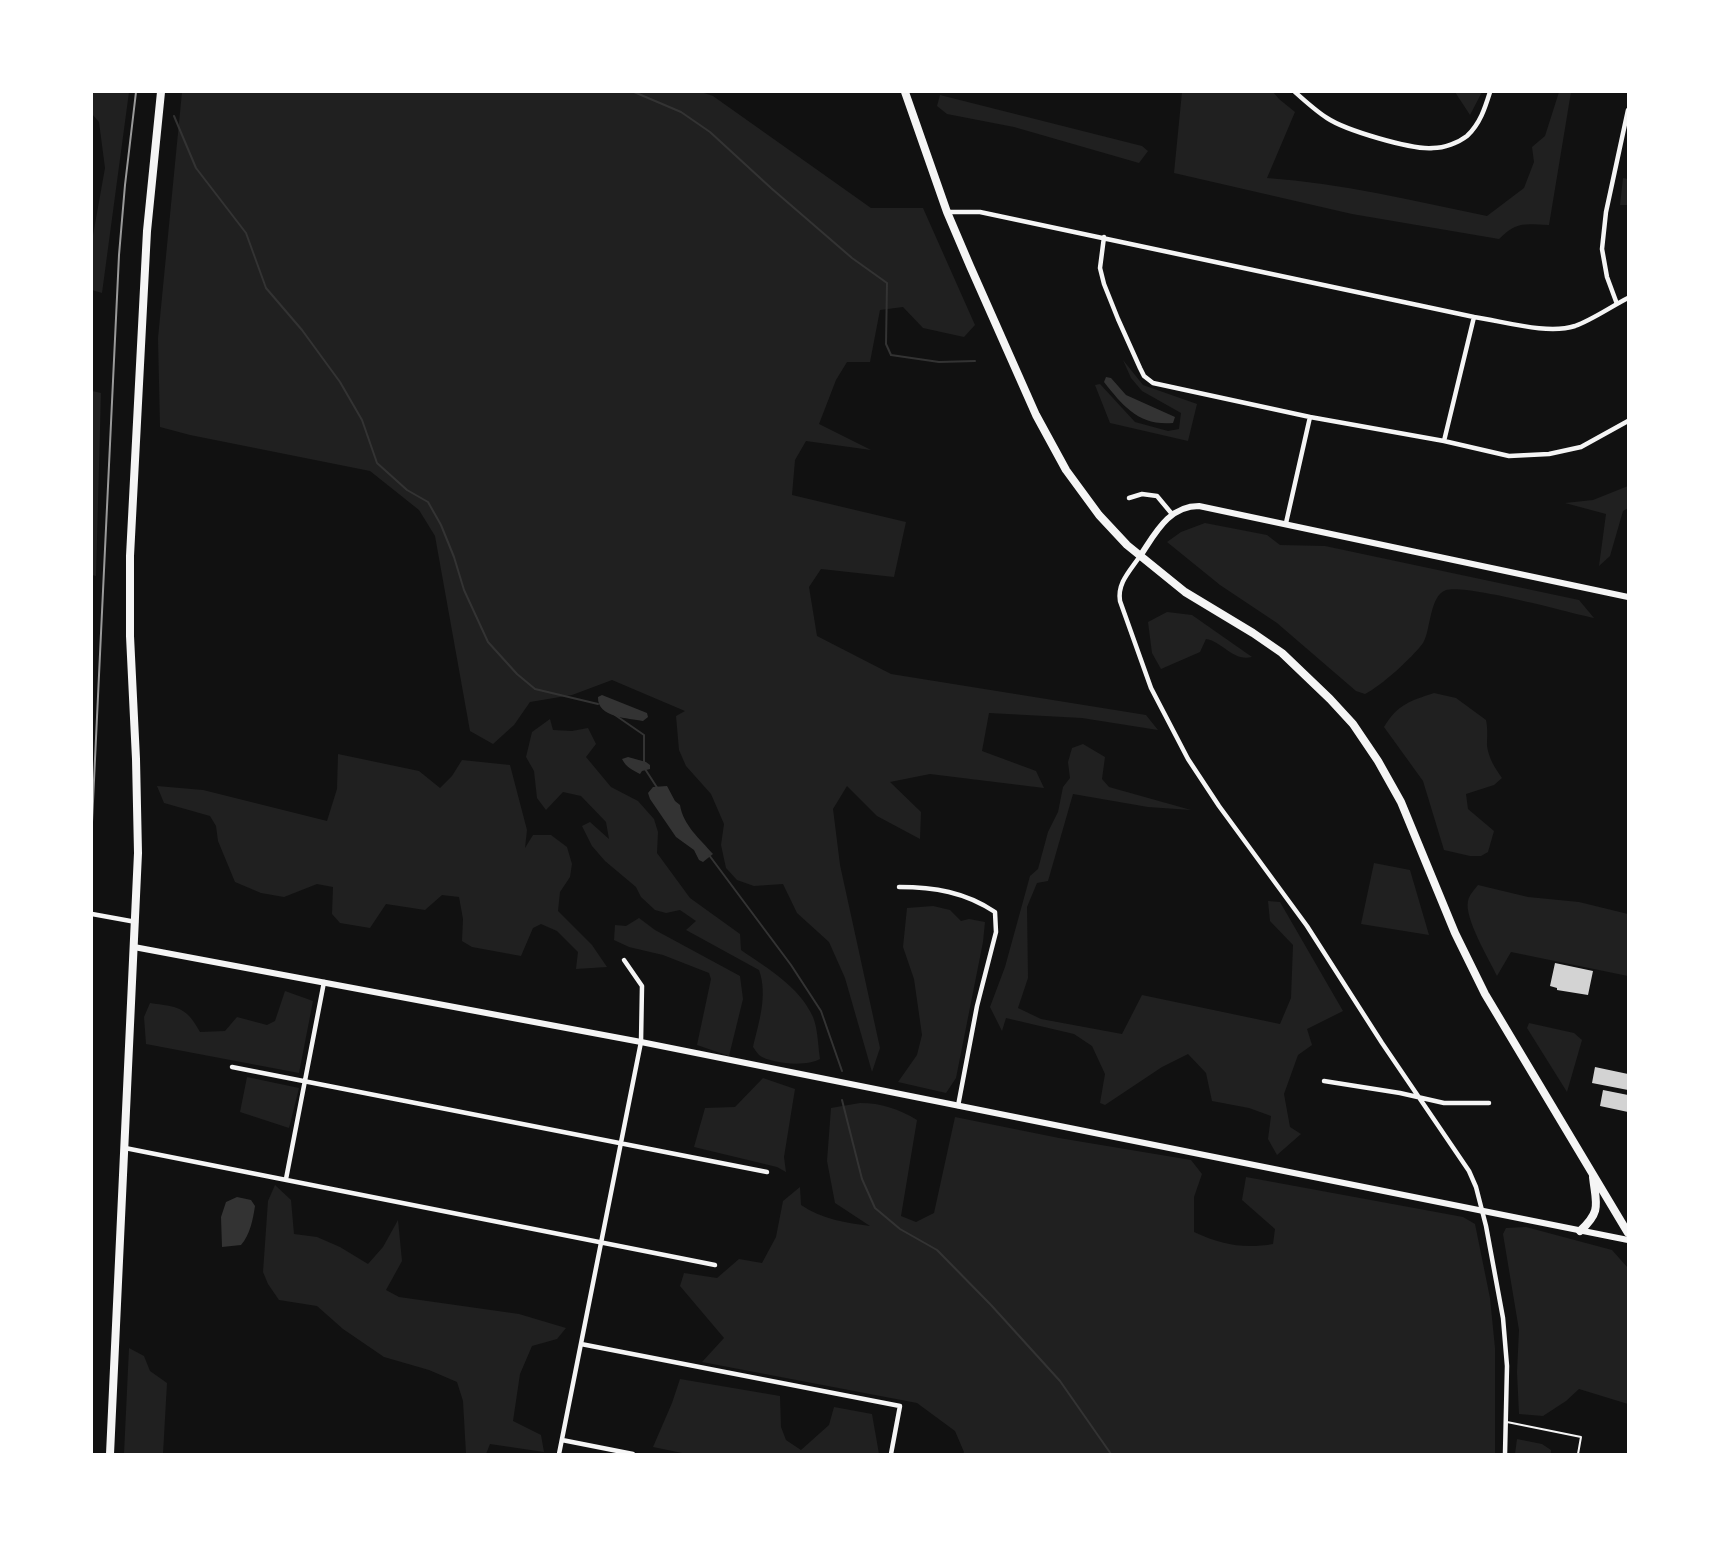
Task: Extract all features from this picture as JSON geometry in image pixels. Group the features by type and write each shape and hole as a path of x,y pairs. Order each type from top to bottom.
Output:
{"main road":[{"path":"110,1455 136,922 137,791 130,636 130,564 147,231 161,92"},
{"path":"905,92 947,212 993,321 1049,443 1069,476 1099,515 1140,556 1185,592 1253,633 1282,654 1314,683 1353,724 1378,761 1401,802 1443,906 1471,967 1506,1030 1629,1233"},
{"path":"1580,1230 1590,1221 1595,1212 1592,1173"}],"street":[{"path":"1295,92 1326,118 1340,125 1377,138 1430,149 1457,142 1466,136 1485,109 1490,92"},
{"path":"1617,304 1607,277 1602,249 1606,212 1629,110"},
{"path":"947,212 980,212 1474,317 1556,329 1577,325 1629,298"},
{"path":"1104,237 1100,268 1104,284 1144,376 1153,383 1509,456 1549,454 1581,447 1629,421"},
{"path":"1443,441 1474,317"},
{"path":"1287,523 1310,417"},
{"path":"1129,498 1142,494 1157,496 1172,514"},
{"path":"1505,1455 1507,1366 1503,1318 1482,1210 1469,1171 1382,1043 1307,926 1188,759 1151,688 1120,601 1119,592 1123,580 1164,521 1184,508 1199,506 1629,597"},
{"path":"899,887 928,887 947,891 980,902 995,912 996,932 977,1006 958,1106"},
{"path":"92,914 136,922"},
{"path":"134,947 641,1042 1629,1240"},
{"path":"559,1455 641,1042 642,986 624,960"},
{"path":"286,1179 324,982"},
{"path":"232,1067 767,1172"},
{"path":"1324,1081 1444,1103 1489,1103"},
{"path":"125,1148 715,1265"},
{"path":"581,1344 900,1406 891,1455"},
{"path":"561,1440 633,1455"}],"lane":[{"path":"1505,1422 1581,1437 1578,1455"}],"shaded area":[{"path":"92,92 129,92 102,293 92,290 92,241 105,168 99,122 92,114"},
{"path":"182,92 701,92 713,96 871,208 923,208 975,325 964,337 923,328 903,307 880,310 870,362 847,362 836,380 819,424 871,450 806,441 795,460 792,495 906,522 894,577 821,569 809,587 817,636 891,674 1146,715 1158,730 1082,718 989,713 982,751 1036,771 1044,788 930,774 890,782 921,812 920,839 877,816 847,786 833,809 840,865 880,1048 872,1072 845,978 829,942 797,913 783,884 754,886 737,880 726,868 721,845 724,824 711,794 686,766 679,750 676,716 685,711 612,680 572,695 530,702 514,725 493,744 470,731 435,536 419,510 370,471 160,427 158,338"},
{"path":"1182,92 1273,92 1295,112 1267,178 1350,188 1487,216 1524,188 1534,162 1532,147 1545,136 1559,92 1571,92 1549,225 1516,226 1499,239 1352,214 1174,173"},
{"path":"1455,92 1482,92 1470,115"},
{"path":"940,95 1142,146 1148,151 1139,163 1014,127 947,114 937,106"},
{"path":"1623,178 1628,179 1628,205 1620,205"},
{"path":"1123,360 1143,385 1197,404 1188,441 1110,423 1095,385 1100,384 1135,422 1168,431 1179,429 1181,413 1142,391 1131,378"},
{"path":"1106,377 1111,378 1126,395 1175,417 1173,423 1151,421 1133,413 1104,382"},
{"path":"92,391 101,393 96,576 92,575"},
{"path":"1628,486 1628,508 1623,511 1610,556 1599,566 1606,514 1565,503 1593,500"},
{"path":"1205,523 1267,535 1280,545 1325,546 1579,600 1594,618 1474,591 1446,590 1436,599 1423,643 1396,671 1365,694 1356,691 1277,623 1220,585 1167,542 1181,532"},
{"path":"1167,612 1192,615 1252,657 1239,657 1206,639 1200,652 1161,669 1152,653 1148,622"},
{"path":"1434,693 1456,698 1486,720 1488,751 1502,778 1494,785 1466,794 1468,809 1494,831 1488,852 1481,856 1444,850 1423,781 1384,727 1394,713 1405,704"},
{"path":"602,695 647,713 648,717 643,721 608,713 599,704 598,697"},
{"path":"550,719 553,730 572,731 588,728 596,744 586,757 611,787 638,801 654,819 658,832 657,853 690,898 740,934 741,950 772,971 800,996 813,1017 820,1059 807,1063 789,1063 772,1061 759,1055 753,1047 763,999 759,970 686,930 696,921 680,910 666,913 655,910 641,897 636,887 605,861 592,846 582,826 590,822 609,839 606,822 581,796 563,792 546,810 537,798 534,771 526,757 532,732"},
{"path":"1083,744 1105,757 1102,779 1109,787 1191,810 1148,807 1073,794 1048,881 1037,883 1027,907 1028,978 1018,1008 1041,1019 1122,1034 1142,995 1280,1024 1291,998 1293,945 1270,921 1268,901 1280,902 1343,1011 1307,1029 1312,1045 1298,1055 1284,1094 1290,1127 1301,1134 1277,1155 1268,1139 1271,1116 1249,1108 1212,1101 1206,1073 1188,1054 1162,1067 1105,1105 1100,1103 1105,1074 1092,1046 1074,1034 1006,1018 1002,1031 990,1007 1005,967 1030,876 1038,869 1048,832 1058,812 1063,787 1070,778 1068,762 1072,748"},
{"path":"338,754 419,771 440,788 452,776 462,760 510,765 527,830 525,848 533,835 551,835 567,847 572,864 570,877 560,892 558,911 592,945 607,967 576,969 578,952 557,931 541,924 533,928 521,956 472,947 462,941 463,919 459,897 442,895 425,910 386,904 370,928 340,923 332,914 333,887 317,884 284,897 261,893 235,882 218,841 216,826 210,816 164,803 157,786 203,790 327,821 337,789"},
{"path":"628,757 646,762 650,765 650,769 640,774 634,771 622,759"},
{"path":"667,786 675,801 680,805 688,825 713,854 703,862 699,860 694,850 676,837 650,799 648,793 653,787"},
{"path":"1374,863 1410,870 1429,935 1361,924"},
{"path":"1478,885 1528,897 1579,902 1628,914 1628,976 1511,952 1497,976 1470,918 1468,901"},
{"path":"933,906 950,910 961,921 969,919 985,922 956,1078 946,1093 898,1082 917,1055 922,1035 914,979 903,947 907,908"},
{"path":"639,918 655,930 740,976 743,999 729,1056 697,1045 711,979 709,973 663,955 629,947 614,940 615,925 626,926"},
{"path":"285,991 313,1001 299,1073 146,1044 144,1017 150,1003 180,1009 190,1017 200,1032 225,1031 237,1017 267,1025 275,1021"},
{"path":"1529,1023 1574,1033 1582,1040 1567,1092 1527,1028"},
{"path":"247,1077 299,1088 289,1128 240,1112"},
{"path":"763,1078 795,1089 784,1157 786,1172 777,1167 694,1147 705,1108 735,1107"},
{"path":"860,1103 890,1107 917,1120 901,1216 916,1222 934,1213 955,1117 1059,1138 1191,1160 1202,1174 1194,1197 1194,1232 1233,1245 1273,1244 1275,1229 1242,1200 1246,1177 1463,1217 1475,1224 1490,1298 1495,1348 1495,1454 963,1454 955,1431 917,1403 702,1362 724,1338 680,1286 684,1273 717,1278 739,1259 762,1263 776,1237 783,1201 800,1187 801,1205 809,1210 834,1220 870,1226 835,1203 827,1161 831,1108"},
{"path":"275,1185 291,1200 294,1234 317,1237 340,1247 368,1264 383,1247 398,1220 402,1261 386,1290 399,1297 519,1314 566,1328 557,1339 532,1346 520,1374 513,1421 541,1435 544,1452 490,1444 486,1454 466,1454 463,1401 457,1382 429,1370 384,1357 343,1329 317,1306 279,1300 263,1272 268,1201"},
{"path":"237,1197 251,1200 255,1206 251,1227 241,1245 222,1247 221,1217 226,1202"},
{"path":"1526,1227 1612,1250 1628,1268 1628,1404 1579,1389 1566,1401 1543,1416 1519,1414 1517,1372 1519,1330 1503,1234 1506,1228"},
{"path":"129,1348 144,1356 150,1371 167,1383 163,1454 124,1454"},
{"path":"680,1379 780,1396 781,1427 786,1440 801,1450 829,1425 834,1407 872,1414 879,1454 687,1454 653,1447"},
{"path":"1517,1439 1542,1444 1551,1450 1551,1454 1515,1454"}],"building":[{"path":"1555,963 1593,971 1588,995 1557,990 1550,986"},
{"path":"1595,1067 1628,1074 1628,1090 1592,1083"},
{"path":"1603,1090 1628,1095 1628,1112 1600,1106"}],"waterway":[{"path":"634,92 681,112 710,132 852,258 887,283 886,344 891,355 939,362 975,361"},
{"path":"174,116 196,168 246,233 266,288 302,330 340,382 362,420 377,463 407,490 428,502 441,525 464,590 488,642 517,674 535,689 598,704"},
{"path":"615,715 644,735 644,763"},
{"path":"645,769 658,789"},
{"path":"709,855 791,965 821,1011 842,1071"},
{"path":"842,1100 862,1179 875,1208 900,1229 937,1250 991,1305 1060,1381 1111,1454"}],"railway":[{"path":"92,822 119,255 136,92"}]}
